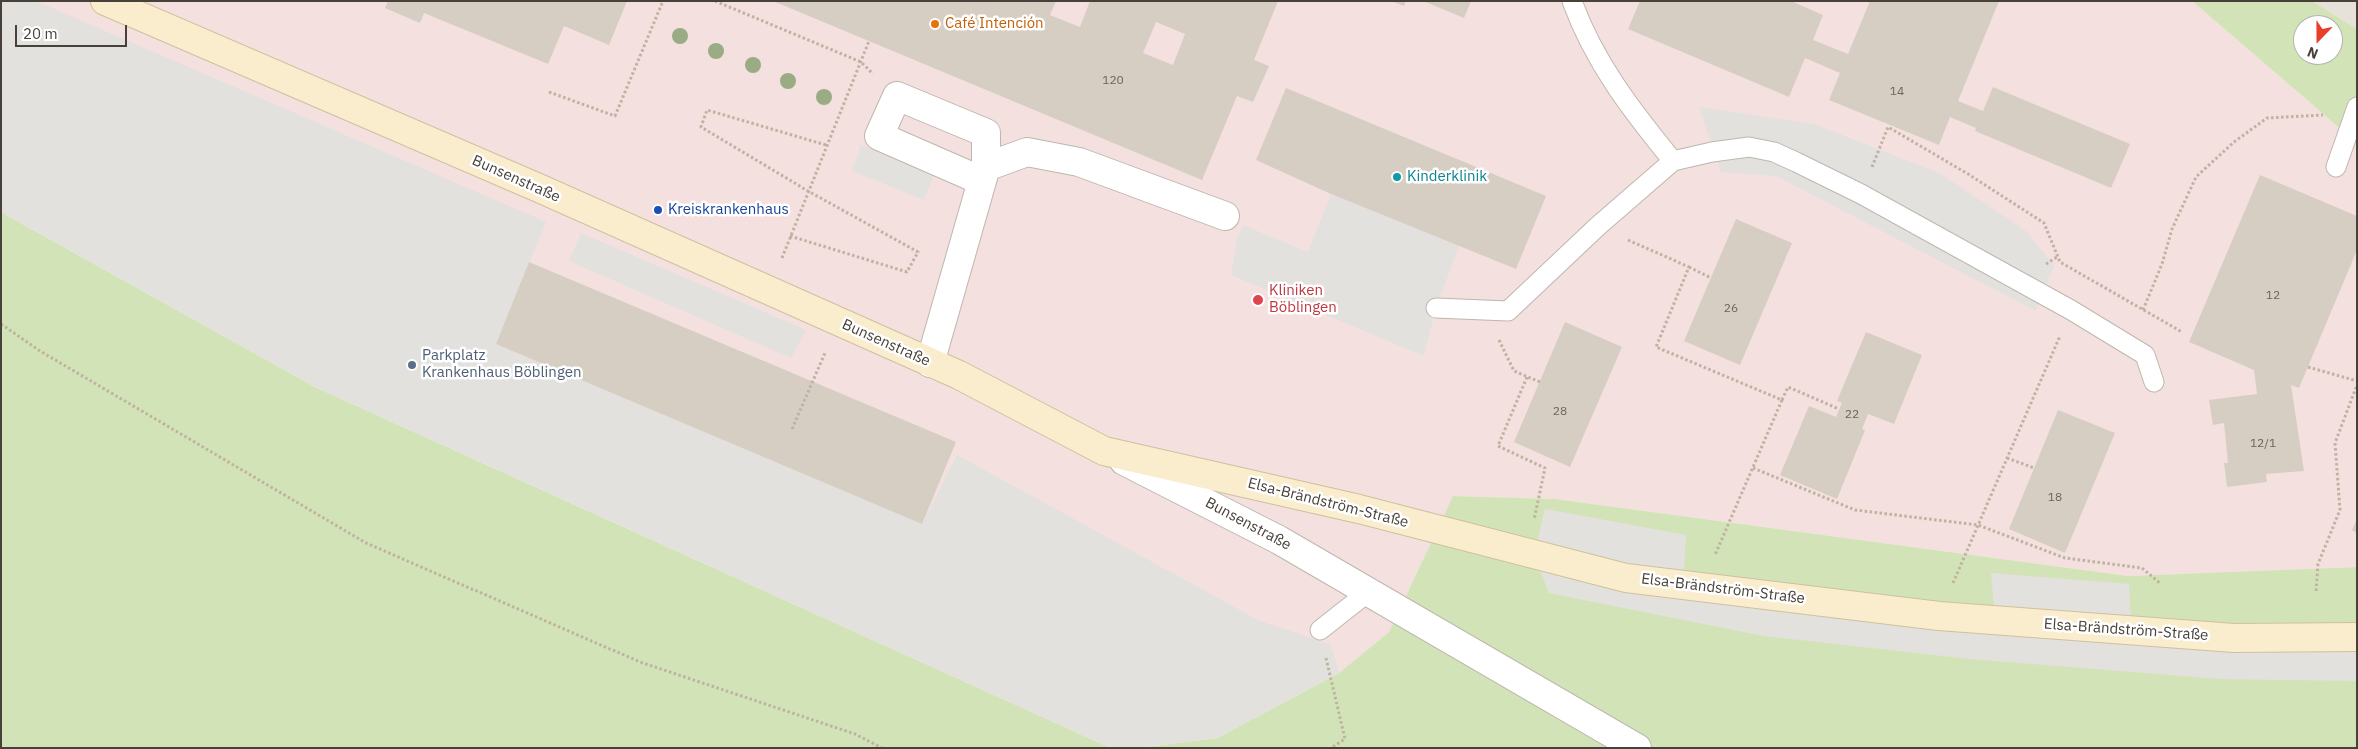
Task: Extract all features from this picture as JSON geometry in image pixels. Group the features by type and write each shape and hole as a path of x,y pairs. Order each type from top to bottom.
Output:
{"street":[{"name":"Bunsenstraße","path":"105,1 541,189 980,385 1104,451 1279,540 1367,593 1637,748"},
{"path":"930,363 984,174 986,133 898,96 879,136 984,174 1027,152 1079,162 1226,216"},
{"name":"Elsa-Brändström-Straße","path":"1104,451 1359,509 1626,578 1939,616 2234,638 2357,637"}],"lane":[{"path":"1572,1 1582,29 1603,69 1637,117 1673,161"},
{"path":"2336,167 2355,110"},
{"path":"1436,308 1508,311 1598,226 1673,161 1712,152 1749,147 1774,152 1861,194 2071,310 2145,355 2154,382"},
{"path":"1320,630 1367,593"}],"path":[{"path":"549,92 615,116 663,1"},
{"path":"715,1 861,62 898,96"},
{"path":"826,144 707,110 701,127 808,191 918,252 907,272 790,236 808,191 826,144 869,42"},
{"path":"2143,310 2162,264 2172,229 2196,177 2234,142 2267,118 2355,110"},
{"path":"1861,194 1888,127 1968,174 2044,223 2060,262 2182,332"},
{"path":"1635,243 1711,278"},
{"path":"1689,268 1656,347 1782,400"},
{"path":"1939,616 2071,310"},
{"path":"792,429 838,322"},
{"path":"1,324 40,351 366,543 640,662 855,734 882,748"},
{"path":"1498,338 1514,371 1540,382"},
{"path":"2308,367 2357,381"},
{"path":"1527,377 1498,446 1545,468 1527,553"},
{"path":"2316,590 2318,564 2340,510 2335,443 2357,385"},
{"path":"1720,542 1788,387 1839,409"},
{"path":"2007,458 2034,468"},
{"path":"1752,468 1855,510 1978,525 2065,558 2142,568 2161,584"},
{"path":"1320,630 1345,740 1331,748"}],"shaded area":[{"name":"Kliniken Böblingen","path":"1,1 2192,1 2357,143 2357,567 2128,576 1555,499 1453,496 1389,632 1339,673 1138,748 1111,748 1,212"},
{"name":"Parkplatz Krankenhaus Böblingen","path":"1,1 36,1 546,222 496,344 922,524 957,455 1260,621 1330,644 1339,673 1217,738 1138,748 1111,748 315,387 1,212"},
{"path":"2312,1 2357,1 2357,29 2343,20 2343,15 2334,15"},
{"path":"1699,107 1814,124 1939,173 2026,231 2054,266 2036,311 1776,176 1721,172"},
{"path":"861,145 934,175 924,200 852,171"},
{"path":"1331,194 1459,246 1436,308 1424,356 1231,275 1237,239 1243,225 1308,252"},
{"path":"581,233 806,330 791,358 569,261"},
{"path":"1545,509 1686,535 1683,584 1995,619 1991,573 2129,584 2131,630 2357,637 2357,681 2221,679 1970,659 1764,636 1549,593 1534,555"}],"green space":[{"path":"2192,1 2312,1 2334,15 2293,15 2293,65 2343,65 2343,20 2357,29 2357,143"},
{"path":"1,212 315,387 1111,748 1,748"},
{"path":"1453,496 1555,499 2128,576 2357,567 2357,748 1138,748 1217,738 1339,673 1389,632"}],"building":[{"path":"388,1 627,1 609,45 564,26 548,64 424,13 420,23 385,8"},
{"path":"773,1 1056,1 1050,15 1080,27 1090,1 1278,1 1254,60 1269,66 1253,102 1237,96 1202,180","holes":["1156,22 1185,34 1173,65 1143,53"]},
{"path":"1391,1 1406,1 1404,6"},
{"path":"1423,1 1471,1 1464,18"},
{"path":"1640,1 1791,1 1823,15 1813,40 1848,54 1870,1 1999,1 1958,101 1983,111 1993,87 2130,144 2111,188 1975,131 1976,128 1950,117 1939,145 1829,100 1840,73 1805,58 1789,97 1628,29"},
{"name":"Kinderklinik","path":"1286,88 1546,196 1516,269 1331,194 1256,160"},
{"path":"2260,175 2357,216 2357,250 2299,388 2291,385 2304,471 2266,474 2267,482 2227,487 2224,463 2228,463 2224,423 2213,425 2209,400 2257,394 2254,370 2189,342"},
{"path":"1736,219 1792,243 1740,365 1684,341"},
{"path":"529,262 956,442 922,524 496,344"},
{"path":"1565,322 1622,347 1570,467 1514,442"},
{"path":"1866,332 1922,355 1894,424 1868,414 1862,429 1865,430 1837,499 1780,475 1809,406 1836,417 1842,403 1837,401"},
{"path":"2058,410 2115,433 2065,553 2009,529"},
{"path":"2357,519 2357,533 2352,530"}],"place":[{"name":"Café Intención","path":"935,24"},
{"name":"Kinderklinik","path":"1397,177"},
{"name":"Kreiskrankenhaus","path":"658,210"},
{"name":"Kliniken Böblingen","path":"1258,300"},
{"name":"Parkplatz Krankenhaus Böblingen","path":"412,365"}]}
